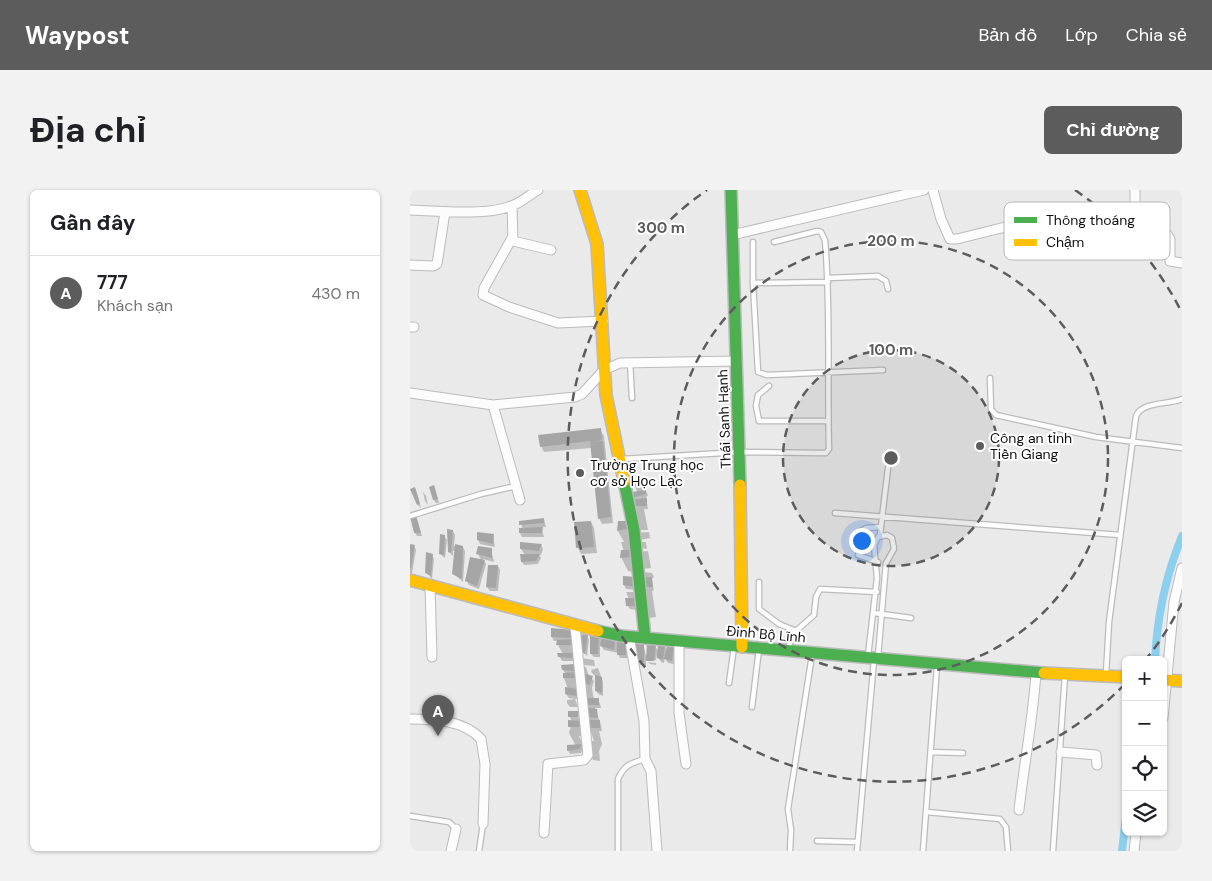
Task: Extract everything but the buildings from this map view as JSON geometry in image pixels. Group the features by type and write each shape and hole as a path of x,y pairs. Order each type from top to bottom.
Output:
{"street":[{"path":"410,210 445,212 498,210 512,206 538,190"},
{"path":"580,190 589,224 597,244 603,321 604,370 609,415 634,530 646,638"},
{"name":"Thái Sanh Hạnh","path":"731,190 740,452 738,647"},
{"path":"732,234 924,190"},
{"path":"934,190 948,236 953,240 1004,228"},
{"path":"512,206 512,238 484,288 483,295 509,307 558,323 603,321"},
{"path":"410,265 433,266 437,264 445,212"},
{"path":"512,238 515,242 550,250"},
{"path":"1170,239 1170,261 1182,263"},
{"path":"410,393 493,405 575,398 582,394 604,370 620,363 737,361"},
{"path":"493,405 520,500"},
{"path":"1167,663 1174,602 1182,568"},
{"name":"Đinh Bộ Lĩnh","path":"410,580 575,626 629,636 1036,673 1122,677"},
{"path":"430,585 432,657"},
{"path":"544,833 548,764 584,760 588,755 575,626"},
{"path":"629,636 644,721 645,760 651,772 657,851"},
{"path":"679,641 679,713 686,764"},
{"path":"1020,810 1026,748 1033,723 1036,673"},
{"path":"1167,680 1182,681"},
{"path":"410,719 439,720 469,729 481,739 485,764 483,824"},
{"path":"1060,752 1096,755 1097,765"},
{"path":"451,851 456,829"},
{"path":"1134,851 1136,836"}],"lane":[{"path":"618,460 740,452 826,453 830,449 828,421 828,280 825,240 821,232 817,231 774,242"},
{"path":"753,242 753,283 758,372 766,375 883,370"},
{"path":"753,283 878,276 886,281 888,289"},
{"path":"630,362 632,398"},
{"path":"990,378 991,409 996,415 1096,437 1132,440 1182,448"},
{"path":"769,386 758,395 756,406 759,421 828,421"},
{"path":"1106,676 1109,622 1132,440 1139,410 1182,400"},
{"path":"873,658 882,614 883,592 882,555 875,540 880,535 888,468"},
{"path":"410,516 481,494 516,486"},
{"path":"836,512 1120,535"},
{"path":"859,532 866,528 881,527"},
{"path":"857,851 873,658 878,562 882,555 894,549 892,538 880,535"},
{"path":"858,555 878,562"},
{"path":"759,582 759,609 779,624 796,631"},
{"path":"787,651 796,631 814,615 816,597 820,589 883,592"},
{"path":"874,613 911,618"},
{"path":"729,683 738,647"},
{"path":"752,707 759,649"},
{"path":"790,851 791,830 788,809 812,653"},
{"path":"922,851 927,812 937,664"},
{"path":"1053,851 1065,675"},
{"path":"931,752 963,753"},
{"path":"618,851 618,779 622,769 628,764 645,760"},
{"path":"927,812 1000,819 1006,828 1008,851"},
{"path":"410,816 449,822 456,829"},
{"path":"479,851 483,824"},
{"path":"817,841 858,842"}],"waterway":[{"path":"1155,656 1163,597 1171,566 1182,536"},
{"path":"1122,851 1124,836"}],"traffic: fast":[{"path":"731,190 740,485"},
{"path":"624,481 634,530 645,638"},
{"path":"598,631 622,636 1044,673"}],"traffic: slow":[{"path":"580,190 597,244 606,395 624,481"},
{"path":"740,485 742,647"},
{"path":"410,580 598,631"},
{"path":"1044,673 1122,677"},
{"path":"1167,680 1182,681"}],"place":[{"name":"Công an tỉnh Tiền Giang","path":"980,446"},
{"name":"Trường Trung học cơ sở Học Lạc","path":"580,473"},
{"name":"777","path":"438,736"}]}
